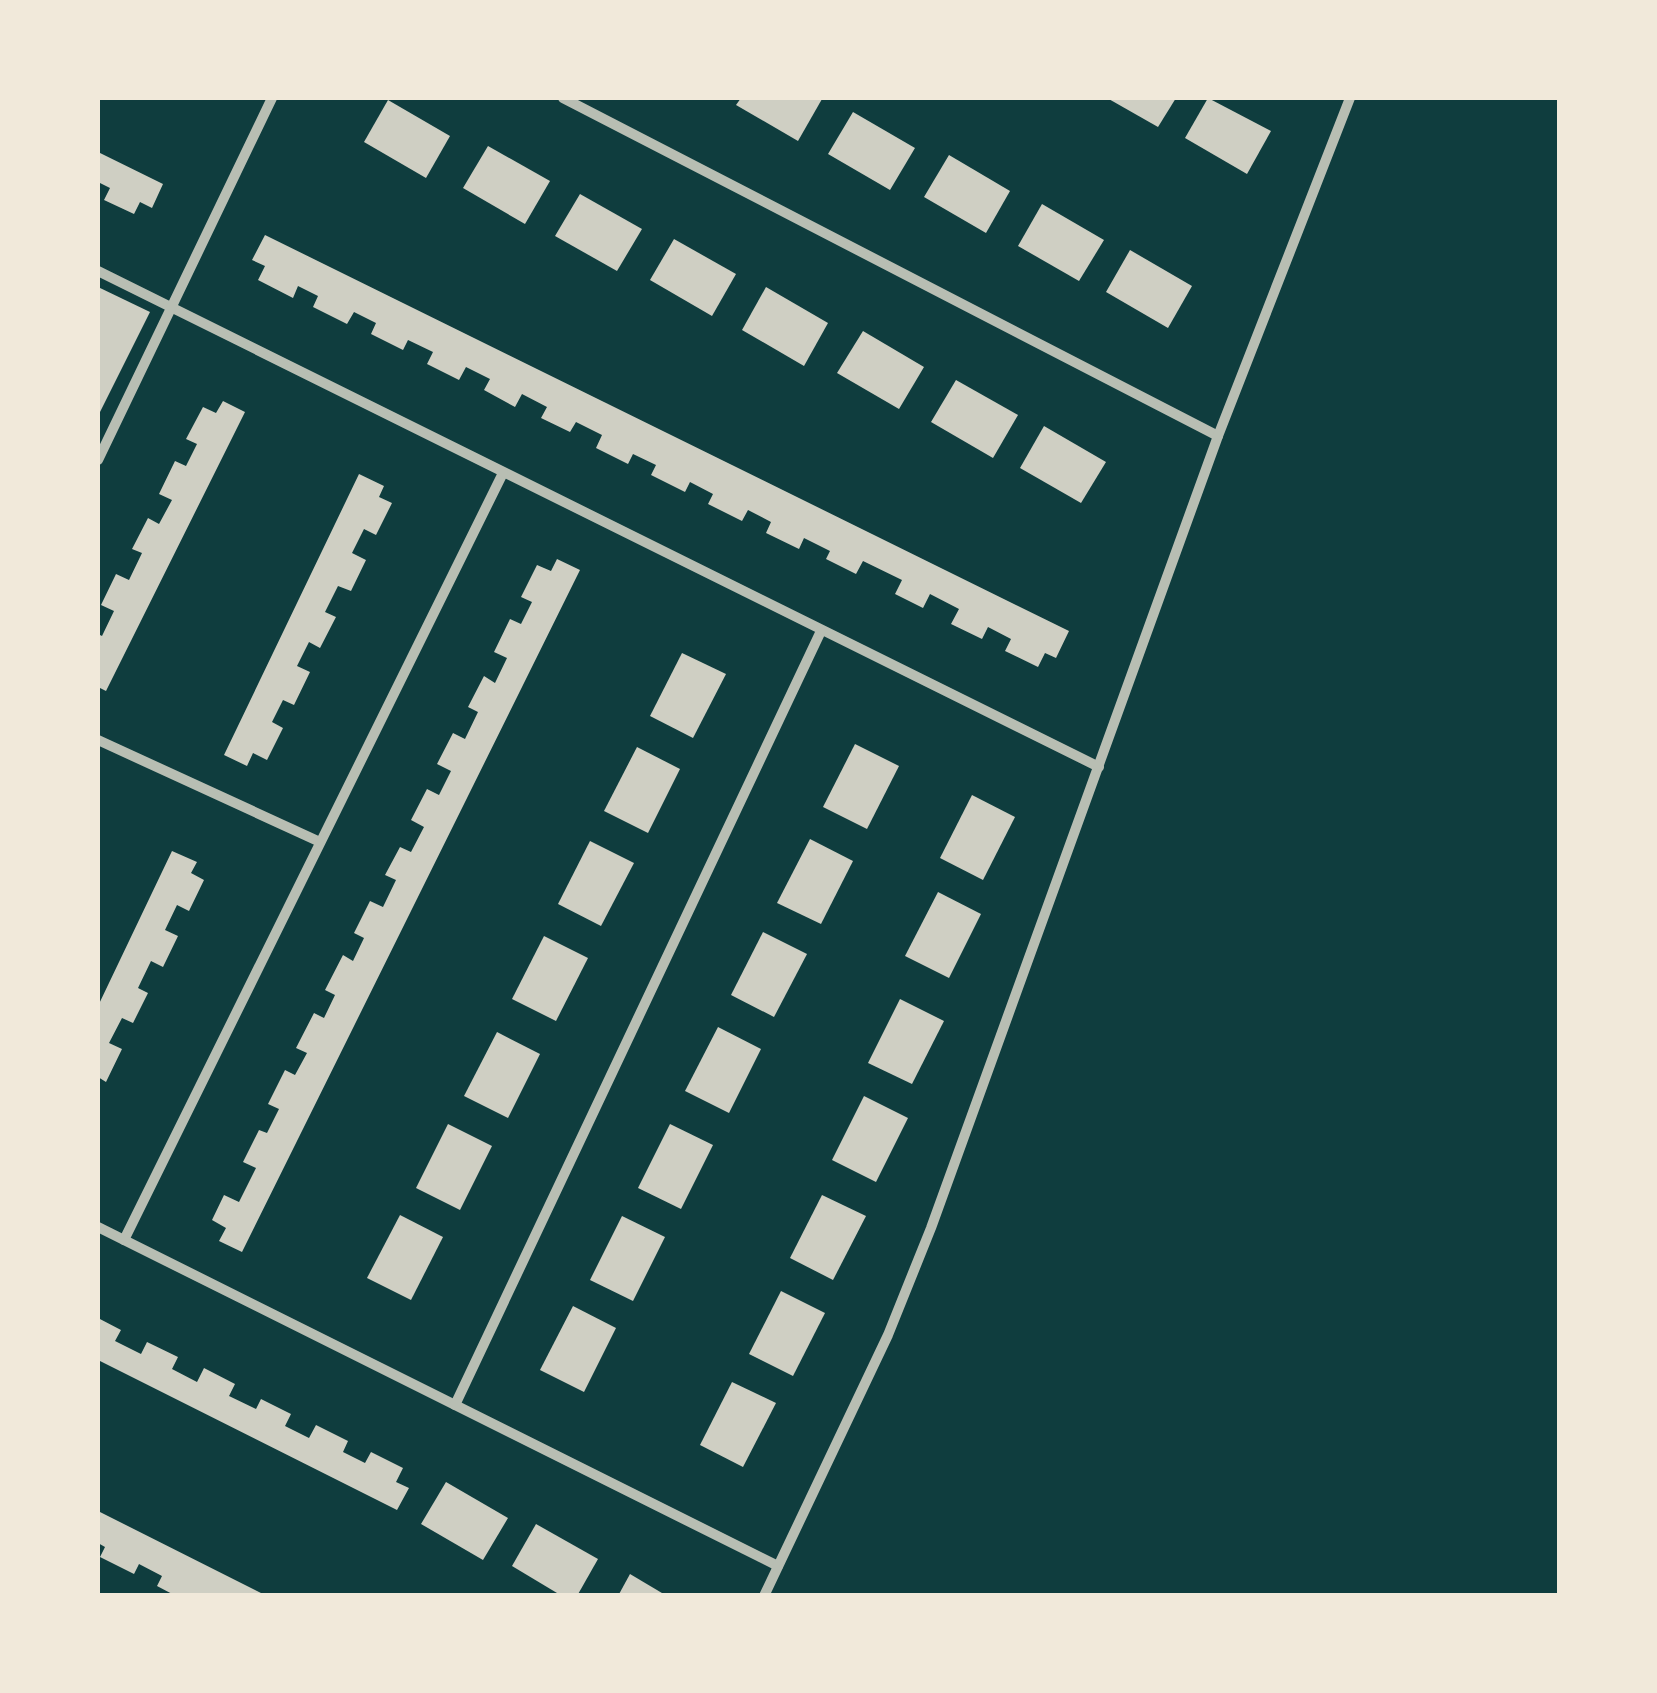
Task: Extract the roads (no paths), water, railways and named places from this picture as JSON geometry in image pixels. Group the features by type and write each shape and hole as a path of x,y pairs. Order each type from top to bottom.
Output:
{"street":[{"path":"98,460 272,98"},
{"path":"563,98 1218,436"},
{"path":"764,1596 888,1335 931,1228 1218,436 1350,98"},
{"path":"98,270 1099,767"},
{"path":"124,1240 503,474"},
{"path":"454,1405 821,632"},
{"path":"98,740 320,842"},
{"path":"98,1227 778,1566"}]}
